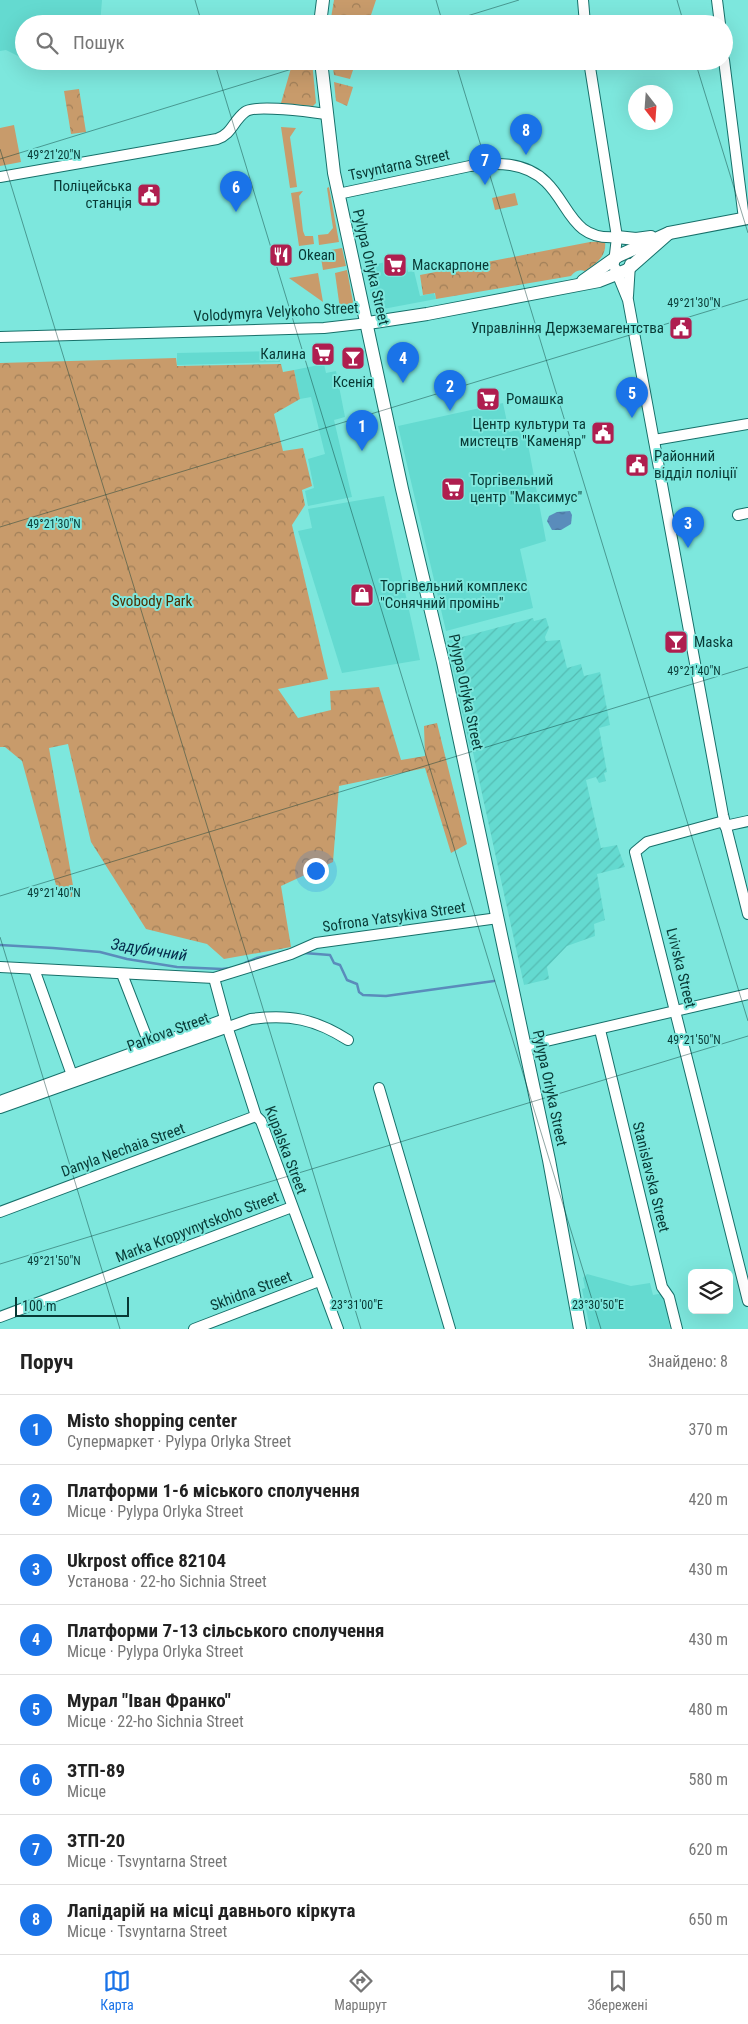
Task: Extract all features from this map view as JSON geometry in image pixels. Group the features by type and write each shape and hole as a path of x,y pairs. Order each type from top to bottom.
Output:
{"main road":[{"path":"321,15 323,0"},
{"name":"Pylypa Orlyka Street","path":"322,70 326,114 338,194 368,323 402,489 443,662 498,918 551,1169 580,1329"},
{"path":"617,237 636,239 746,219"},
{"path":"579,284 624,264 665,234"},
{"name":"Volodymyra Velykoho Street","path":"368,323 600,281 624,264"}],"street":[{"path":"583,0 584,15"},
{"path":"718,0 719,15"},
{"path":"589,70 617,237 624,264 628,300 725,823 748,914"},
{"path":"725,70 746,219"},
{"path":"0,177 217,139 228,133 242,114 249,109 276,109 326,114"},
{"name":"Tsvyntarna Street","path":"338,194 470,166 507,163 525,169 546,182 572,220 579,226 594,234 617,237"},
{"path":"624,264 628,300"},
{"path":"600,281 617,288 628,300"},
{"name":"Volodymyra Velykoho Street","path":"0,337 314,328 368,323"},
{"path":"654,440 748,424"},
{"path":"725,823 748,821"},
{"name":"Lvivska Street","path":"725,823 646,842 635,852 748,1301"},
{"name":"Sofrona Yatsykiva Street","path":"0,967 214,978 291,954 316,943 498,918"},
{"path":"34,969 72,1075"},
{"path":"122,974 150,1046"},
{"name":"Kupalska Street","path":"214,978 226,1023 256,1116 261,1121 338,1329"},
{"path":"525,1046 748,994"},
{"name":"Parkova Street","path":"0,1101 150,1046 226,1023 276,1016 292,1018 312,1021 329,1028 348,1040"},
{"name":"Parkova Street","path":"0,1108 226,1023"},
{"name":"Stanislavska Street","path":"600,1030 662,1287 669,1297 677,1329"},
{"path":"379,1088 450,1329"},
{"name":"Danyla Nechaia Street","path":"0,1212 256,1116"},
{"name":"Marka Kropyvnytskoho Street","path":"0,1318 292,1207"},
{"name":"Skhidna Street","path":"194,1329 320,1281"}],"shaded area":[{"path":"0,0 102,0 101,15 15,15 15,54 6,50 0,51"},
{"path":"405,257 408,272 414,271 420,296 434,293 436,299 383,309 381,293 371,295 365,267"},
{"path":"280,351 280,362 177,365 177,353"},
{"path":"324,364 326,373 336,371 345,417 334,420 352,497 308,506 305,491 314,488 308,459 325,454 311,397 300,399 294,370"},
{"path":"503,403 509,432 525,428 546,541 520,549 533,608 446,631 398,426"},
{"name":"Торгівельний комплекс \"Сонячний промінь\"","path":"384,496 420,660 342,673 298,531 312,528 308,509"},
{"path":"533,618 534,621 546,618 549,628 545,637 546,641 560,640 567,668 581,664 584,676 600,672 610,725 599,728 607,772 604,773 606,781 599,783 596,777 586,780 601,848 617,845 625,867 597,874 605,920 594,924 595,936 567,946 547,967 549,979 524,985 447,641"},
{"path":"587,1274 631,1286 650,1283 653,1295 664,1293 670,1329 590,1329 582,1289 585,1288 583,1278"}],"green space":[{"path":"334,0 376,0 371,15 332,15"},
{"path":"290,70 313,70 316,103 313,106 281,103"},
{"path":"333,70 353,70 350,79 334,75"},
{"path":"334,82 353,87 347,106 336,101"},
{"path":"79,89 86,132 71,134 64,91"},
{"path":"14,125 21,162 0,166 0,128"},
{"path":"281,127 296,128 290,137 297,187 290,188"},
{"path":"329,187 339,242 319,245 318,235 328,234 333,228 327,188"},
{"path":"303,191 299,196 303,231 305,236 313,236 314,244 299,246 291,193"},
{"path":"515,193 518,205 495,210 492,198"},
{"path":"605,241 603,255 597,262 585,271 577,271 571,276 436,299 435,293 423,295 420,275 590,242"},
{"path":"342,248 346,266 323,270 320,252"},
{"path":"347,270 353,302 349,308 340,309 335,273"},
{"path":"318,273 323,302 289,278"},
{"name":"Svobody Park","path":"176,358 177,366 281,364 283,372 294,370 300,399 274,414 283,451 303,448 312,486 302,490 305,505 292,525 328,679 278,689 298,718 331,710 330,691 379,687 401,760 425,756 424,726 437,723 467,844 451,853 425,768 339,786 333,862 281,886 291,947 224,959 207,944 146,929 91,842 68,744 49,748 75,897 59,896 22,761 5,747 0,747 0,363"}],"water":[{"path":"570,511 572,515 571,524 561,530 552,530 547,521 549,516 557,512"}],"waterway":[{"name":"Задубичний","path":"0,945 100,952 127,959 177,967 231,968"},
{"name":"Задубичний","path":"245,963 257,958 287,951"},
{"name":"Задубичний","path":"304,953 330,955 334,963 340,965 347,980 357,984 359,992 363,995 386,996 494,981"}],"place":[{"name":"Лапідарій на місці давнього кіркута","path":"526,155"},
{"name":"ЗТП-20","path":"485,185"},
{"name":"Поліцейська станція","path":"149,195"},
{"name":"ЗТП-89","path":"236,212"},
{"name":"Okean","path":"281,255"},
{"name":"Маскарпоне","path":"395,265"},
{"name":"Управління Держземагентства","path":"681,328"},
{"name":"Калина","path":"323,354"},
{"name":"Ксенія","path":"353,358"},
{"name":"Платформи 7-13 сільського сполучення","path":"403,383"},
{"name":"Ромашка","path":"488,399"},
{"name":"Платформи 1-6 міського сполучення","path":"450,411"},
{"name":"Мурал \"Іван Франко\"","path":"632,418"},
{"name":"Центр культури та мистецтв \"Каменяр\"","path":"603,433"},
{"name":"Misto shopping center","path":"362,451"},
{"name":"Районний відділ поліції","path":"637,465"},
{"name":"Торгівельний центр \"Максимус\"","path":"453,489"},
{"name":"Ukrpost office 82104","path":"688,548"},
{"name":"Торгівельний комплекс \"Сонячний промінь\"","path":"362,595"},
{"name":"Maska","path":"676,642"}]}
